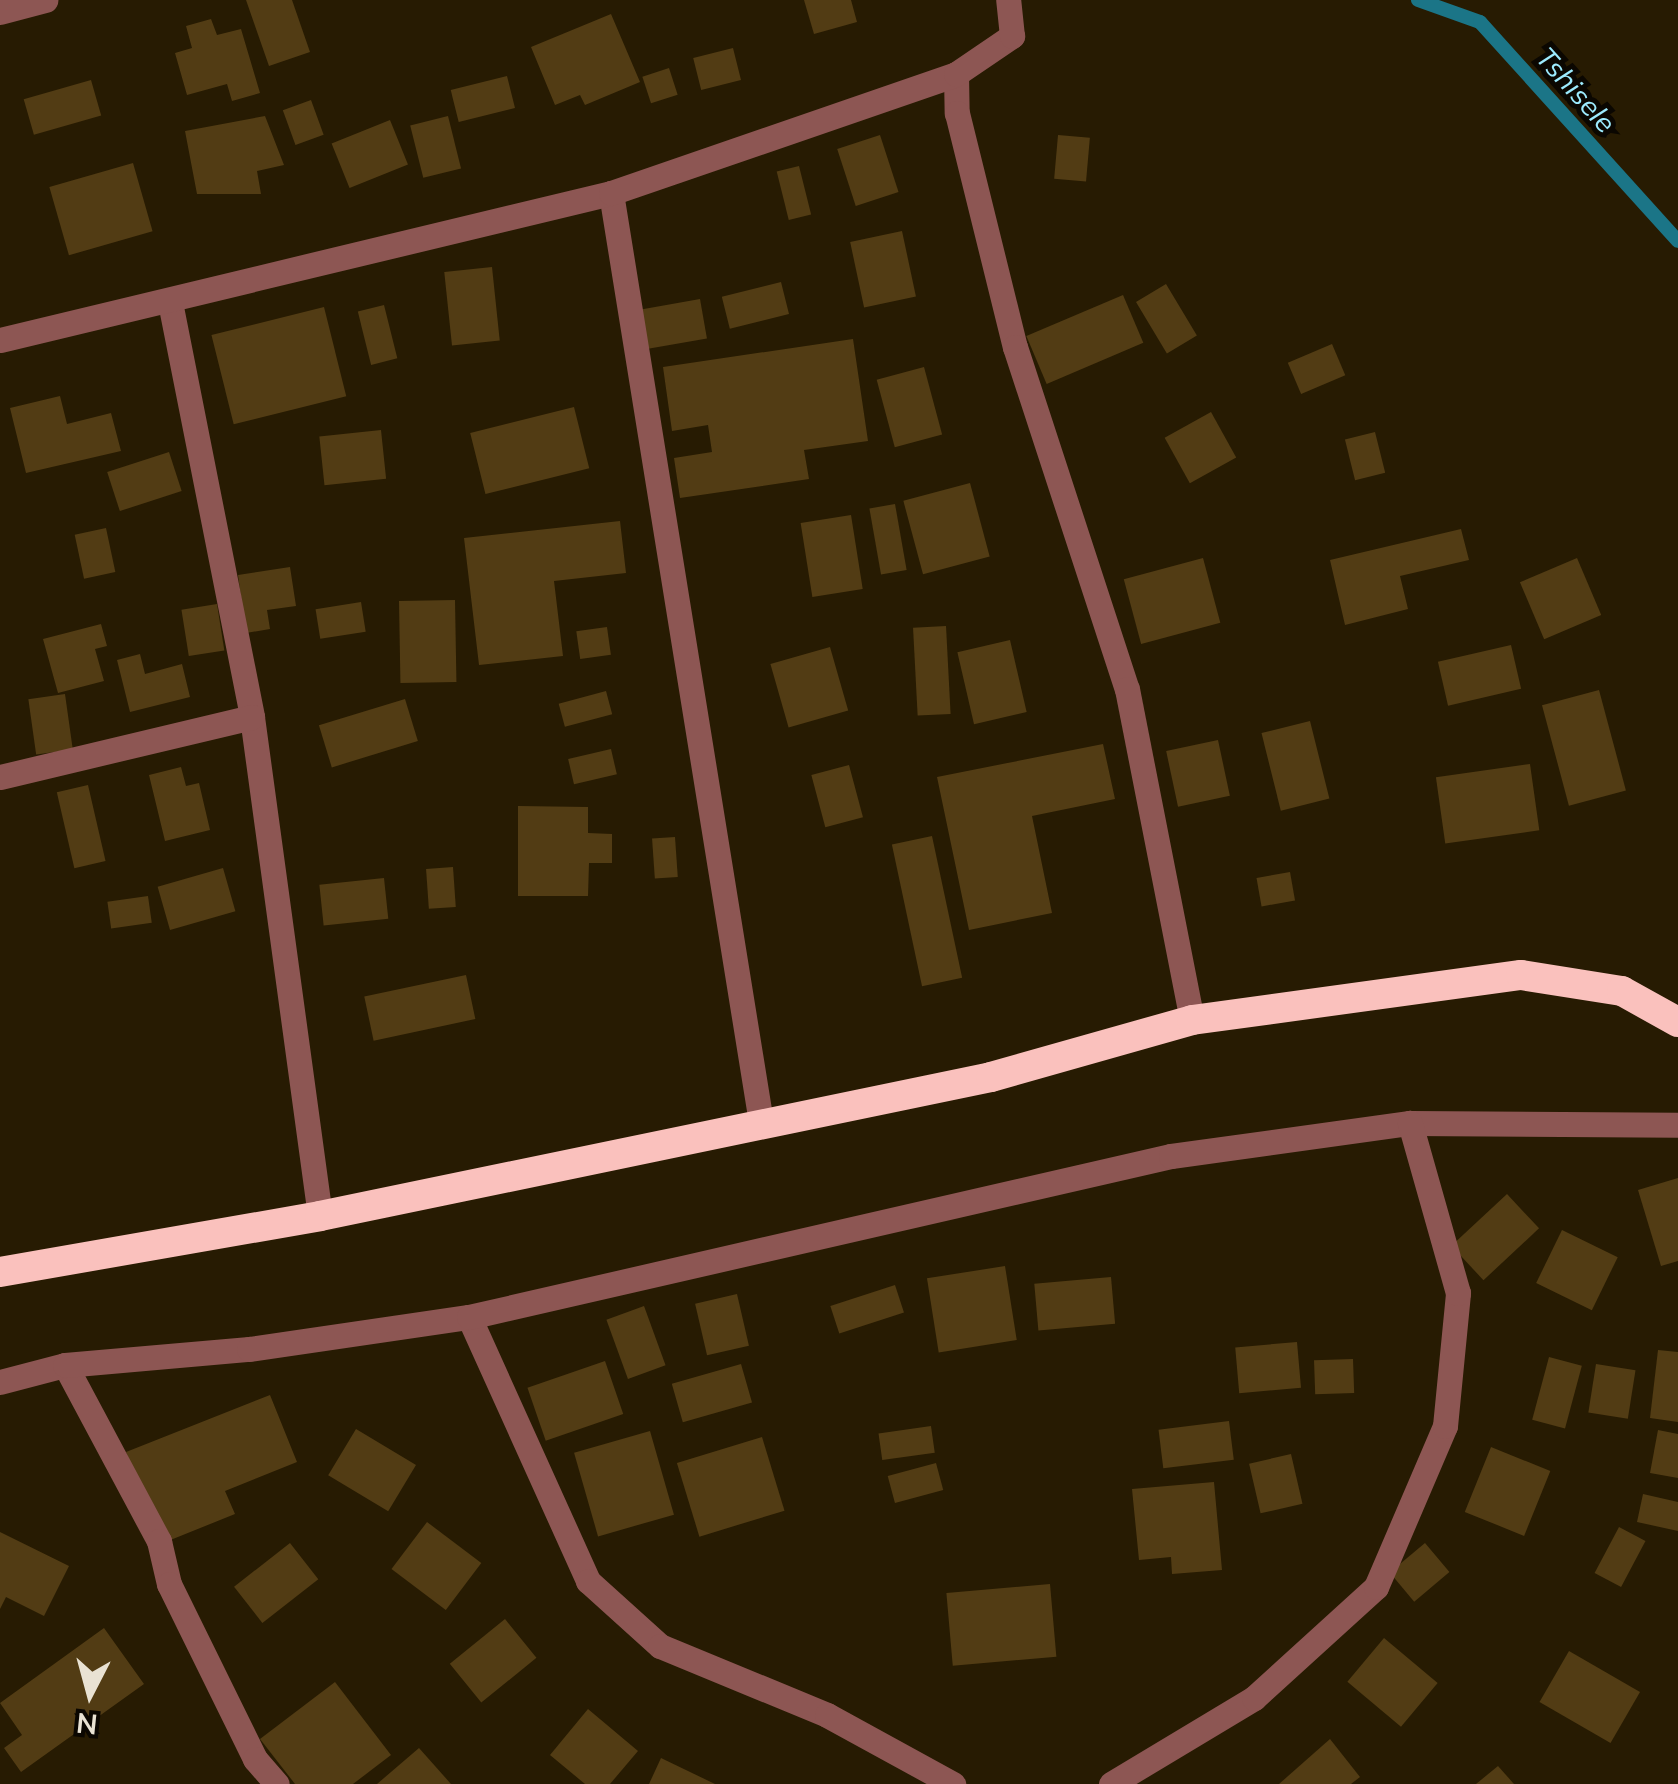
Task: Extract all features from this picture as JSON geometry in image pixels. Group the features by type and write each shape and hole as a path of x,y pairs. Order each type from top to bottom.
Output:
{"highway":[{"path":"0,1272 320,1216 991,1077 1192,1020 1521,975 1622,992 1678,1022"}],"street":[{"path":"0,12 45,0"},
{"path":"0,340 611,193 956,74 1012,36 1008,0"},
{"path":"956,74 957,113 1014,347 1127,689 1192,1020"},
{"path":"611,193 761,1122"},
{"path":"170,302 252,717 320,1216"},
{"path":"0,778 252,717"},
{"path":"0,1382 65,1365 249,1349 469,1317 1172,1156 1410,1123 1678,1125"},
{"path":"1111,1784 1254,1698 1376,1586 1445,1426 1458,1294 1410,1123"},
{"path":"469,1317 588,1581 660,1646 827,1715 953,1784"},
{"path":"65,1365 159,1542 169,1584 256,1758 277,1784"}],"building":[{"path":"246,0 292,0 310,52 269,66"},
{"path":"804,0 851,0 857,22 814,34"},
{"path":"611,14 640,82 585,105 580,95 555,105 531,47"},
{"path":"211,19 217,35 241,29 260,93 232,101 227,84 187,95 175,53 192,48 186,26"},
{"path":"733,48 741,80 701,90 693,58"},
{"path":"669,68 678,95 651,103 642,77"},
{"path":"507,76 515,108 459,122 451,90"},
{"path":"91,80 101,116 34,135 24,99"},
{"path":"311,100 324,135 295,145 283,110"},
{"path":"265,116 284,165 257,171 261,194 197,194 185,131"},
{"path":"448,116 461,168 423,178 410,125"},
{"path":"390,120 408,165 350,188 332,144"},
{"path":"880,135 899,192 856,206 837,149"},
{"path":"1058,135 1090,138 1086,182 1054,179"},
{"path":"133,163 153,231 69,255 49,187"},
{"path":"799,166 811,215 789,220 777,172"},
{"path":"902,231 916,297 864,308 850,242"},
{"path":"492,267 500,341 452,346 444,272"},
{"path":"781,282 789,314 730,329 722,297"},
{"path":"1166,284 1197,335 1167,353 1136,302"},
{"path":"1123,295 1143,343 1047,384 1026,336"},
{"path":"700,299 707,338 641,350 634,311"},
{"path":"384,305 397,358 371,365 358,312"},
{"path":"324,307 346,396 234,424 211,335"},
{"path":"853,339 868,441 804,450 809,479 680,498 674,458 712,452 708,425 672,431 663,367"},
{"path":"1332,344 1345,375 1301,394 1288,363"},
{"path":"924,367 942,435 895,447 877,380"},
{"path":"60,396 67,424 111,413 121,451 26,473 10,408"},
{"path":"574,407 589,468 485,494 470,433"},
{"path":"1211,412 1236,457 1190,483 1165,438"},
{"path":"381,430 386,479 324,485 319,436"},
{"path":"1375,432 1385,473 1355,480 1345,439"},
{"path":"169,452 182,491 120,511 107,472"},
{"path":"970,483 990,556 923,574 903,501"},
{"path":"895,504 907,570 881,574 869,509"},
{"path":"851,515 863,589 812,597 801,523"},
{"path":"620,521 626,573 554,581 563,656 479,665 464,538"},
{"path":"106,528 115,572 84,579 75,535"},
{"path":"1461,529 1469,560 1400,576 1408,609 1345,625 1330,560"},
{"path":"1203,558 1220,623 1141,644 1124,579"},
{"path":"1577,558 1601,615 1544,639 1520,582"},
{"path":"290,567 296,606 267,610 270,629 246,633 238,575"},
{"path":"455,600 456,682 400,683 399,601"},
{"path":"361,602 366,632 320,639 316,609"},
{"path":"217,604 224,650 189,656 181,610"},
{"path":"101,624 107,646 95,649 104,681 58,693 43,639"},
{"path":"946,626 951,714 918,716 913,628"},
{"path":"607,627 611,655 580,659 576,631"},
{"path":"1010,640 1027,712 974,724 957,652"},
{"path":"1511,645 1521,689 1448,706 1438,662"},
{"path":"830,647 848,710 789,728 770,664"},
{"path":"140,654 145,674 182,664 190,697 130,712 117,660"},
{"path":"1599,690 1626,790 1569,806 1542,705"},
{"path":"606,691 612,714 565,727 559,704"},
{"path":"65,694 73,749 36,755 28,699"},
{"path":"405,699 418,741 332,767 319,725"},
{"path":"1310,721 1329,799 1281,811 1261,733"},
{"path":"1218,740 1230,796 1178,807 1166,751"},
{"path":"1103,744 1115,799 1032,816 1052,913 969,930 937,777"},
{"path":"611,749 617,774 574,784 568,759"},
{"path":"1530,764 1539,830 1445,844 1436,777"},
{"path":"849,765 863,817 825,827 811,775"},
{"path":"181,767 186,786 199,783 210,830 165,841 149,775"},
{"path":"88,785 106,861 74,868 57,792"},
{"path":"518,806 588,807 588,833 612,834 612,863 589,863 588,896 518,896"},
{"path":"932,836 962,978 922,986 892,845"},
{"path":"675,837 678,877 655,879 652,839"},
{"path":"453,867 456,907 429,909 426,869"},
{"path":"223,868 235,911 170,930 158,887"},
{"path":"1290,872 1295,901 1262,906 1257,878"},
{"path":"384,878 388,919 324,926 319,885"},
{"path":"148,896 152,923 111,928 107,902"},
{"path":"466,975 475,1019 374,1041 364,997"},
{"path":"1678,1178 1678,1261 1661,1266 1638,1190"},
{"path":"1507,1194 1539,1228 1483,1280 1451,1246"},
{"path":"1562,1230 1618,1257 1592,1310 1536,1283"},
{"path":"1005,1266 1017,1340 939,1352 927,1278"},
{"path":"1111,1277 1115,1324 1038,1331 1034,1284"},
{"path":"895,1285 904,1313 839,1334 830,1306"},
{"path":"737,1294 749,1346 707,1355 695,1304"},
{"path":"644,1306 666,1365 628,1379 606,1320"},
{"path":"1297,1342 1301,1388 1239,1393 1235,1347"},
{"path":"1658,1350 1678,1352 1678,1422 1650,1418"},
{"path":"1549,1357 1582,1366 1565,1429 1532,1420"},
{"path":"1353,1359 1354,1393 1315,1394 1314,1360"},
{"path":"605,1361 623,1414 546,1441 527,1388"},
{"path":"741,1364 752,1402 683,1422 672,1384"},
{"path":"1596,1364 1636,1370 1628,1419 1588,1412"},
{"path":"270,1395 297,1462 225,1491 235,1514 163,1543 126,1452"},
{"path":"1229,1421 1234,1460 1163,1468 1159,1430"},
{"path":"931,1426 935,1453 882,1460 879,1433"},
{"path":"356,1429 416,1465 388,1511 328,1475"},
{"path":"1658,1430 1678,1434 1678,1478 1650,1473"},
{"path":"650,1431 674,1515 598,1536 574,1453"},
{"path":"762,1437 785,1511 699,1537 677,1463"},
{"path":"1491,1447 1550,1471 1524,1536 1465,1512"},
{"path":"1291,1454 1302,1504 1261,1513 1249,1464"},
{"path":"936,1463 943,1490 895,1503 888,1476"},
{"path":"1214,1482 1222,1570 1172,1574 1171,1557 1139,1560 1132,1489"},
{"path":"1643,1494 1678,1502 1678,1531 1637,1522"},
{"path":"427,1522 481,1563 446,1610 391,1569"},
{"path":"1619,1527 1645,1541 1621,1587 1595,1573"},
{"path":"0,1532 69,1566 44,1616 6,1597 0,1609"},
{"path":"290,1543 318,1579 262,1623 234,1587"},
{"path":"1425,1543 1449,1572 1414,1602 1390,1573"},
{"path":"1050,1584 1056,1657 953,1666 946,1593"},
{"path":"505,1619 536,1658 481,1703 450,1664"},
{"path":"104,1628 144,1684 21,1772 4,1748 22,1735 0,1703"},
{"path":"1384,1638 1438,1683 1401,1727 1347,1682"},
{"path":"1569,1651 1640,1692 1611,1743 1540,1702"},
{"path":"335,1682 391,1755 353,1784 295,1784 260,1739"},
{"path":"588,1709 638,1751 610,1784 585,1784 550,1755"},
{"path":"1330,1739 1360,1777 1351,1784 1279,1784"},
{"path":"419,1748 451,1784 377,1784"},
{"path":"661,1758 715,1784 649,1784"},
{"path":"1498,1766 1514,1784 1476,1784"}],"waterway":[{"name":"Tshisele","path":"1418,0 1480,22 1678,241"}]}
